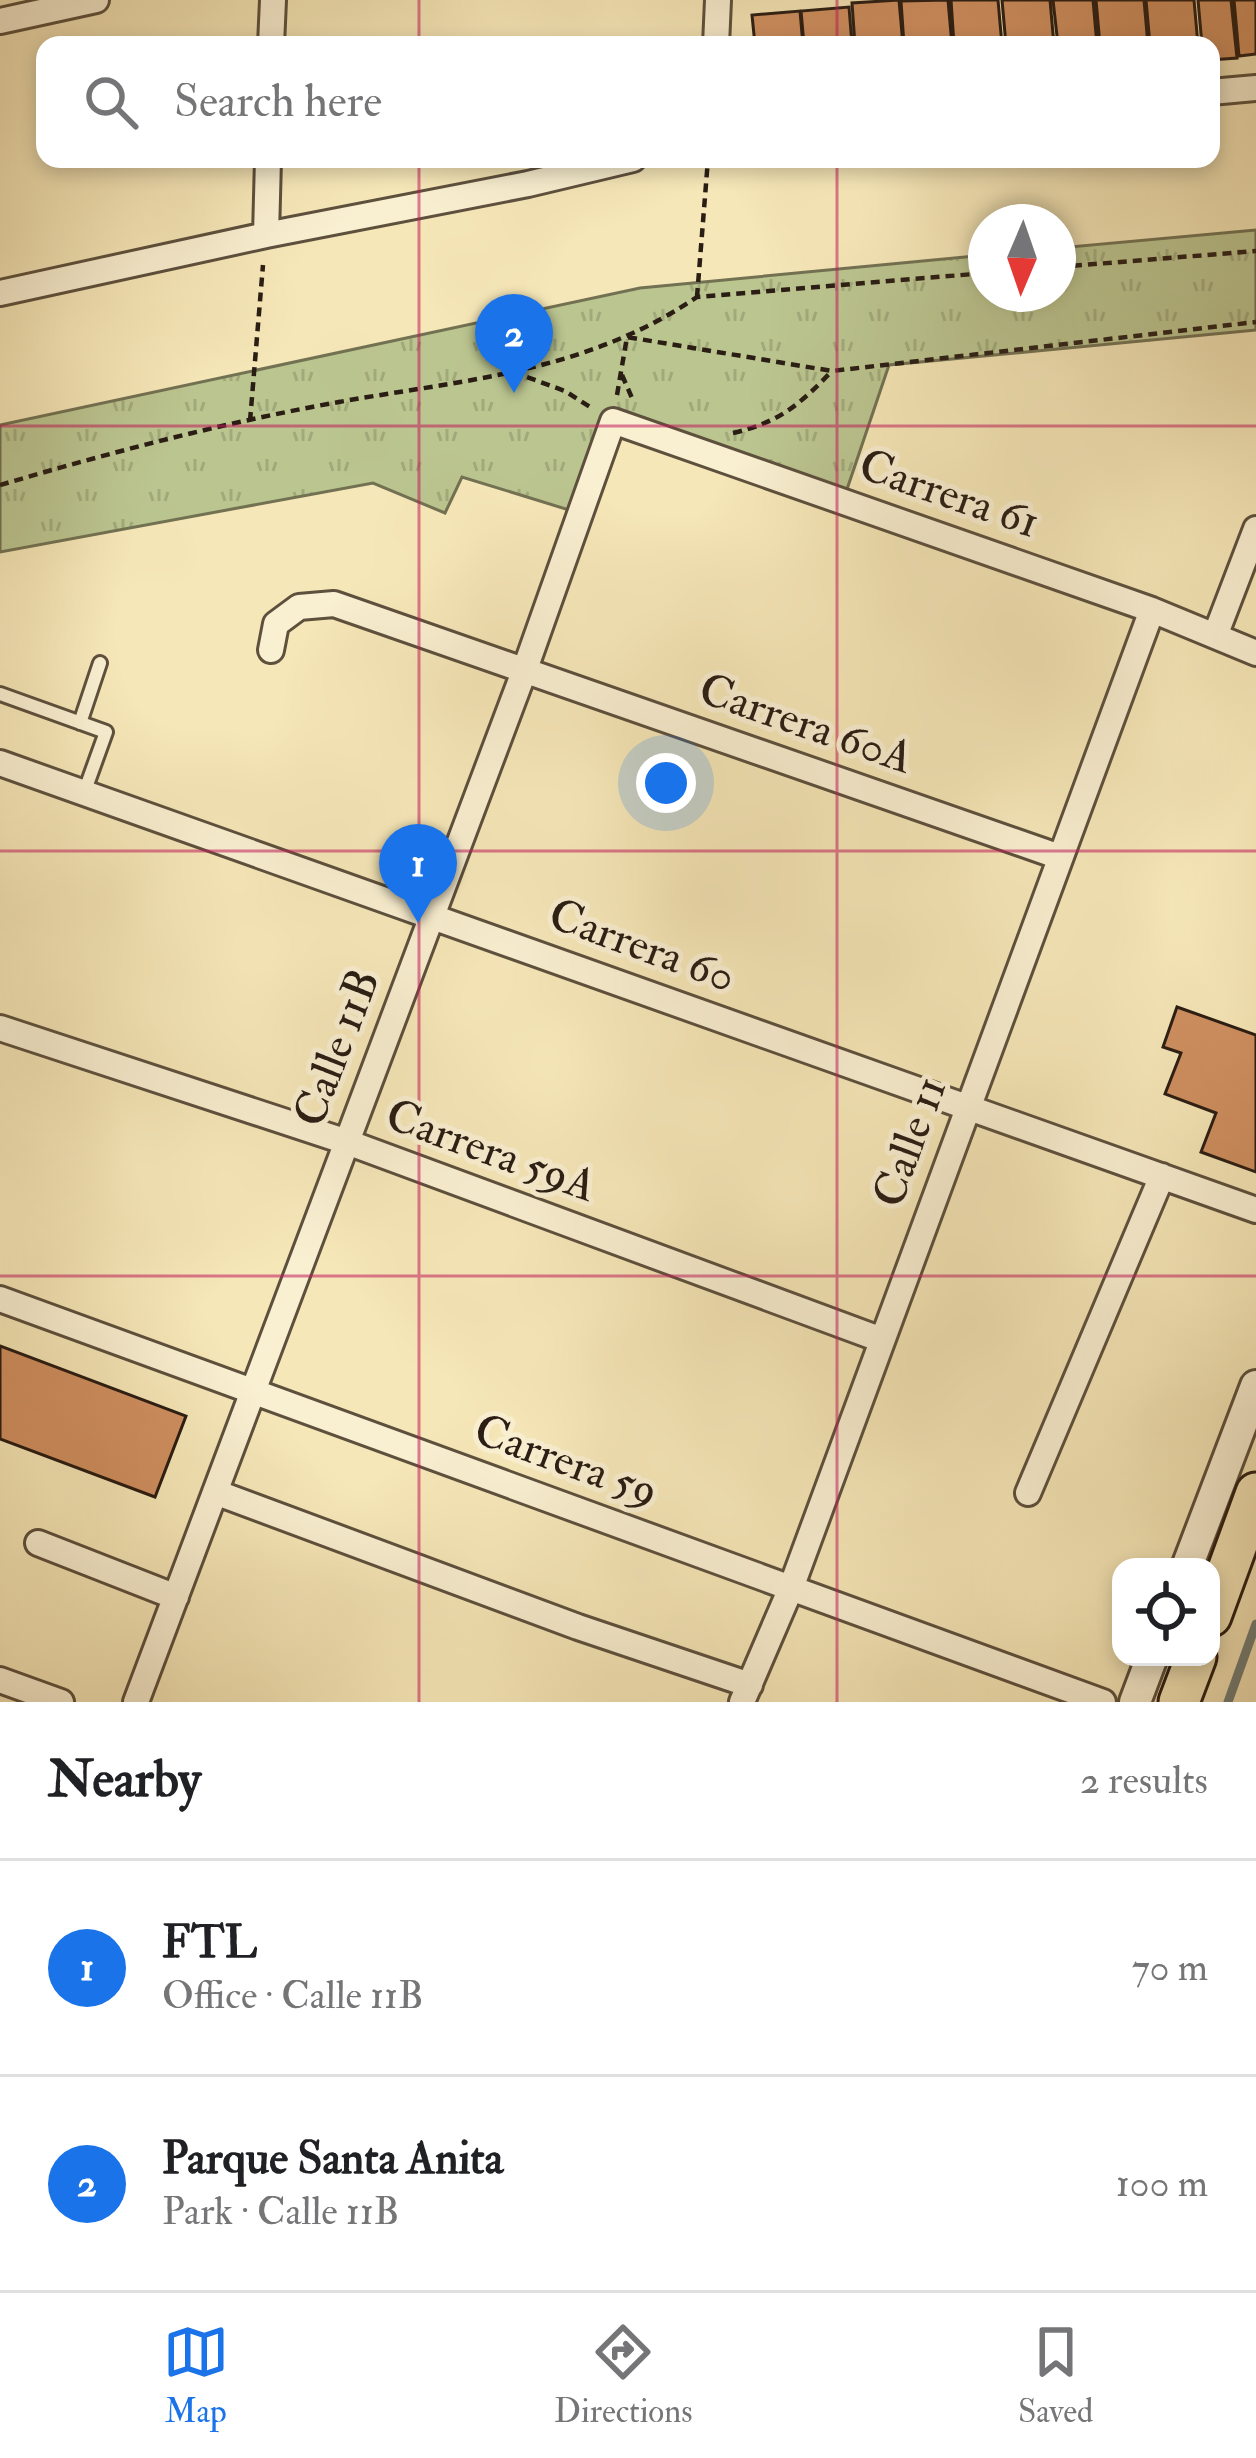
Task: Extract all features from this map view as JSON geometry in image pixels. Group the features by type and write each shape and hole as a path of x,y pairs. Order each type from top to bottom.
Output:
{"main road":[{"path":"1220,1591 1256,1493"},
{"path":"1180,1702 1193,1666"}],"street":[{"path":"0,21 97,0"},
{"path":"271,36 272,0"},
{"path":"716,36 718,0"},
{"path":"1220,91 1256,88"},
{"path":"266,235 268,168"},
{"path":"0,293 595,168"},
{"name":"Carrera 61","path":"613,421 1152,610 1256,652"},
{"name":"Calle 11B","path":"136,1702 525,669 613,421"},
{"path":"1215,636 1256,529"},
{"name":"Carrera 60A","path":"271,650 276,624 298,607 334,604 1060,857"},
{"name":"Calle 11","path":"746,1693 791,1588 1152,610"},
{"name":"Carrera 60","path":"0,763 1256,1210"},
{"name":"Carrera 59A","path":"0,1028 346,1142 882,1340"},
{"path":"1028,1493 1162,1175"},
{"name":"Carrera 59","path":"0,1299 1102,1702"},
{"path":"1189,1558 1256,1386"},
{"path":"215,1492 746,1693"},
{"path":"38,1543 176,1597"},
{"path":"1135,1702 1149,1666"},
{"path":"0,1680 61,1702"}],"lane":[{"path":"80,723 100,663"},
{"path":"0,694 106,732 84,793"}],"path":[{"path":"697,297 707,168"},
{"path":"250,421 266,235"},
{"path":"1076,266 1256,251"},
{"path":"0,485 310,407 571,359 664,319 697,297 968,274"},
{"path":"627,337 832,371 1256,322"},
{"path":"513,372 565,392 613,421 627,337"},
{"path":"729,434 763,426 803,401 832,371"},
{"path":"621,373 632,399 643,409"}],"green space":[{"path":"1256,230 1256,330 889,365 843,501 613,421 582,514 462,477 445,513 373,483 0,552 0,425 640,288 968,257 968,312 1076,312 1076,246"}],"building":[{"path":"899,0 902,36 854,36 852,3"},
{"path":"948,0 951,36 903,36 901,1"},
{"path":"951,0 998,0 1001,36 953,36"},
{"path":"1002,0 1050,0 1053,36 1005,36"},
{"path":"1053,0 1093,0 1096,36 1057,36"},
{"path":"1096,0 1144,0 1147,36 1099,36"},
{"path":"1146,0 1194,0 1197,36 1149,36"},
{"path":"1198,0 1231,0 1237,58 1220,59 1220,36 1201,36"},
{"path":"1234,0 1256,0 1256,54 1239,56"},
{"path":"849,7 851,36 803,36 801,11"},
{"path":"800,11 802,36 754,36 752,15"},
{"path":"1177,1007 1256,1035 1256,1172 1201,1152 1216,1113 1165,1094 1181,1053 1163,1047"},
{"path":"0,1346 186,1416 155,1497 0,1439"}],"waterway":[{"path":"1228,1702 1256,1624"}],"place":[{"name":"Parque Santa Anita","path":"514,393"},
{"name":"FTL","path":"418,923"}]}
